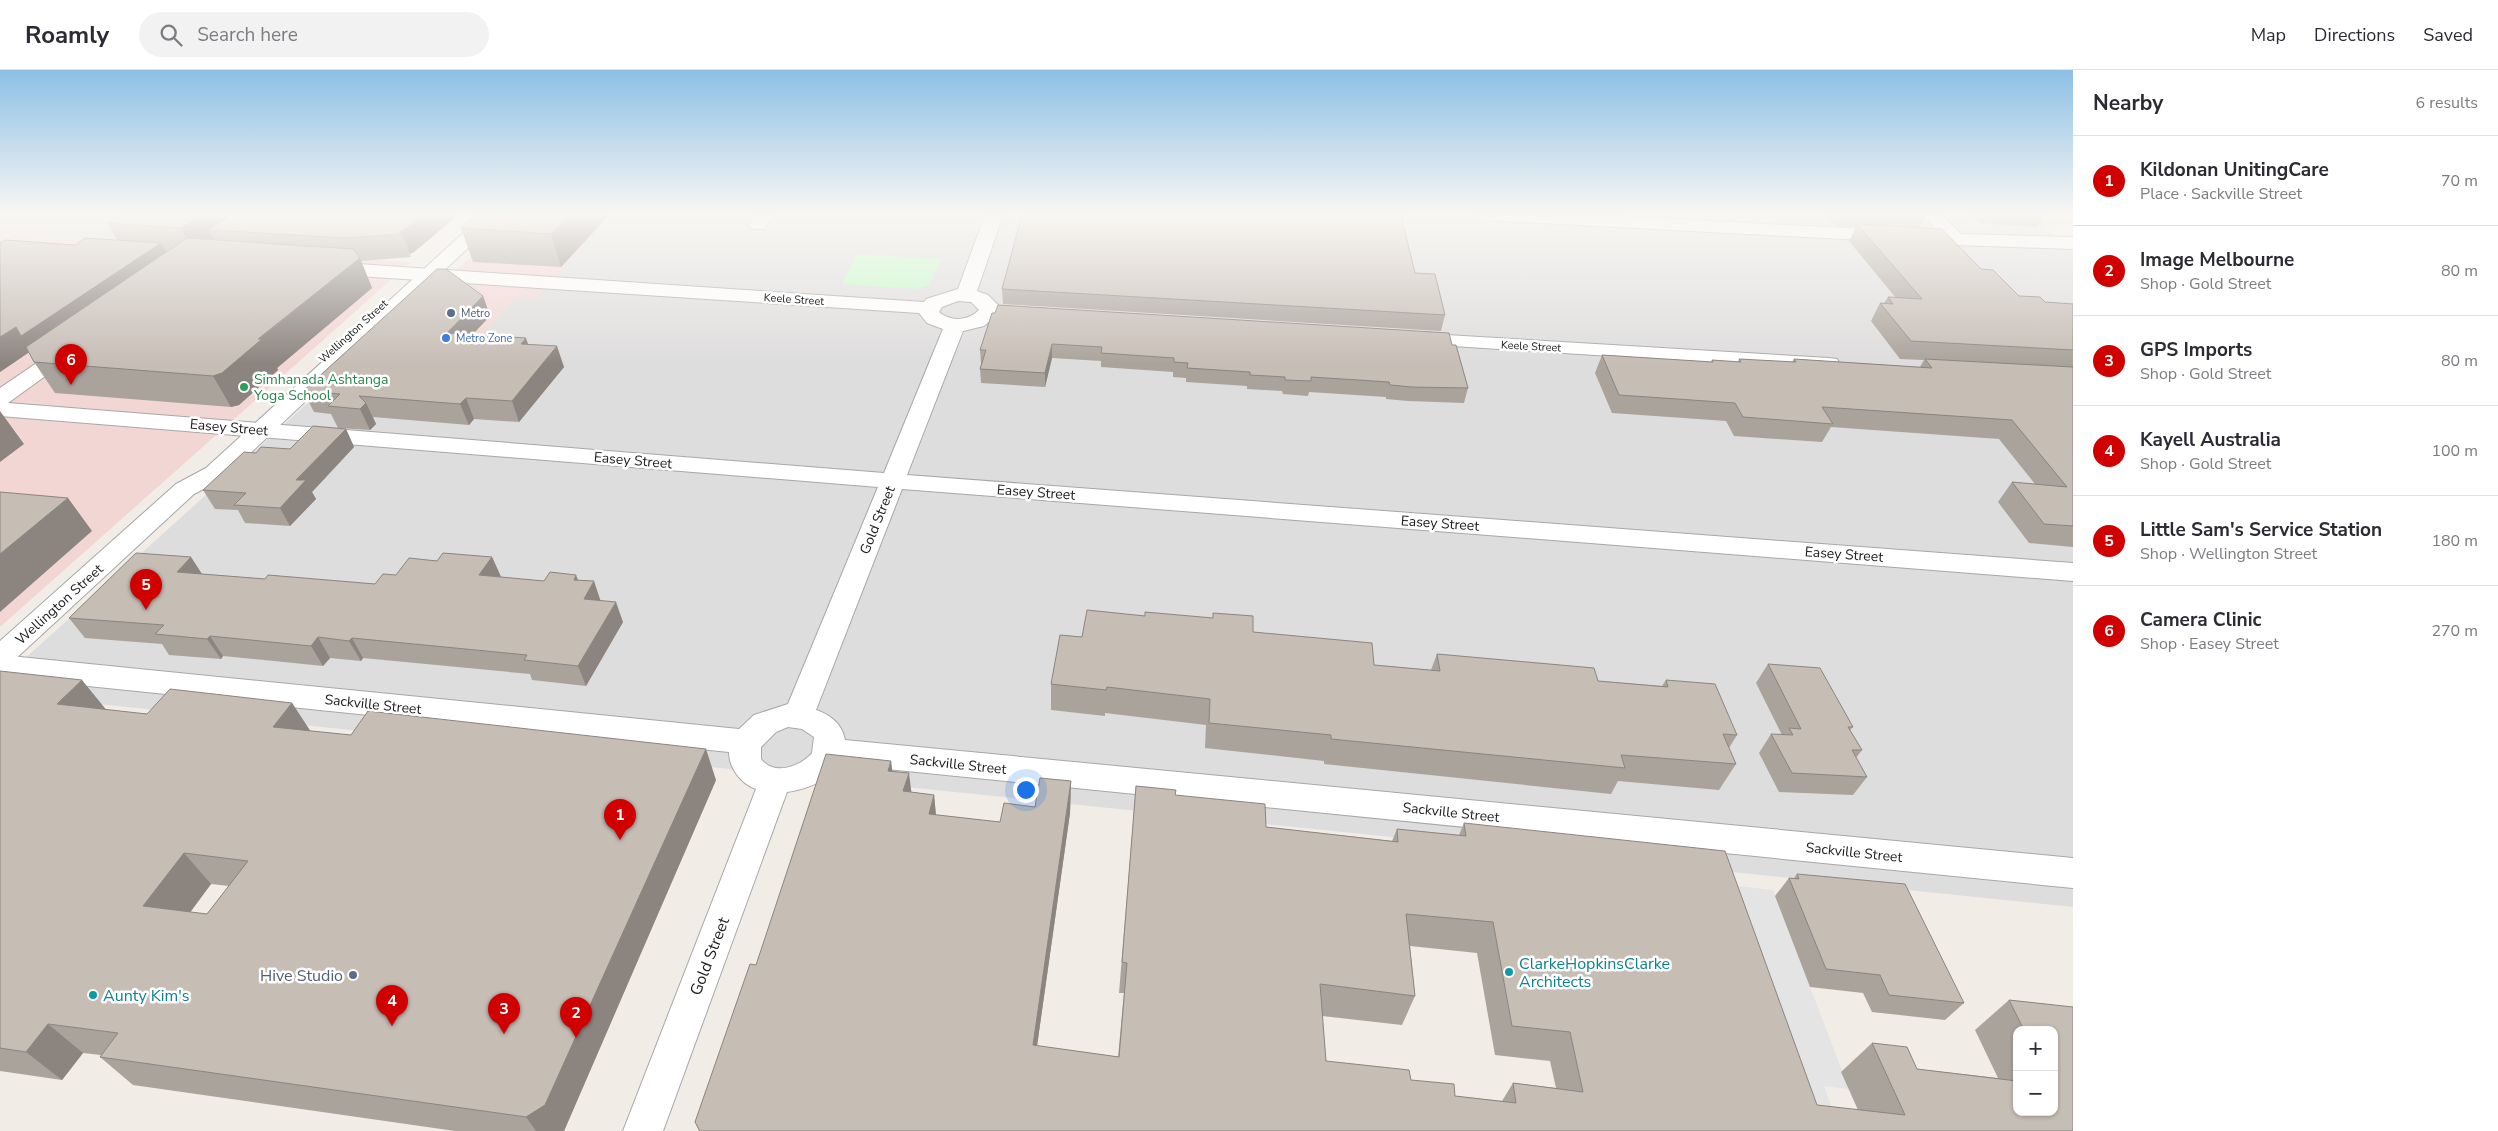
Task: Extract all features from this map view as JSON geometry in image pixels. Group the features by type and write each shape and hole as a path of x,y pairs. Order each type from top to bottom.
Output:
{"street":[{"name":"Wellington Street","path":"422,275 432,265"},
{"name":"Wellington Street","path":"0,657 185,489 215,473 253,429 435,265"},
{"path":"966,295 977,265"},
{"name":"Keele Street","path":"307,266 930,308"},
{"path":"966,295 981,299 990,307 981,320 956,325 932,317 930,308 933,303 946,296 966,295"},
{"path":"989,311 1058,316"},
{"name":"Gold Street","path":"799,715 956,325"},
{"name":"Keele Street","path":"1390,337 1854,365"},
{"path":"0,398 85,338"},
{"name":"Easey Street","path":"0,408 893,481 2073,572"},
{"name":"Sackville Street","path":"0,666 745,742"},
{"path":"786,715 799,715 811,718 827,731 830,741 823,761 814,770 789,780 775,781 762,778 752,772 744,758 745,742 751,733 767,721 786,715"},
{"name":"Sackville Street","path":"828,751 2073,873"},
{"name":"Gold Street","path":"643,1131 775,781"}],"shaded area":[{"path":"0,265 408,265 0,627"},
{"path":"462,265 567,265 537,298 516,297 468,349 375,342"},
{"path":"558,265 2073,265 2073,907 0,694 0,681 375,342 468,349 516,297"},
{"path":"1703,882 1773,890 1849,1089 1824,1086 1840,1131 1787,1131"}],"green space":[{"path":"852,265 938,265 929,285 916,289 842,284"}],"building":[{"path":"0,265 129,265 21,336 16,327 0,337"},
{"path":"148,265 352,265 258,339 262,339 222,373 213,376 34,362 26,347"},
{"path":"1009,265 1413,265 1415,273 1435,274 1445,315 1002,289"},
{"path":"1892,265 1977,265 1981,269 1993,270 2019,296 2040,297 2045,302 2073,304 2073,350 1911,341 1880,303 1893,304 1888,297 1922,299"},
{"path":"437,269 446,269 483,296 447,333 526,338 521,344 557,346 512,401 466,398 460,404 359,396 366,403 360,409 328,406 340,394 303,391"},
{"path":"998,305 1449,333 1452,345 1456,345 1468,388 1412,387 1390,385 1389,382 1311,377 1311,381 1285,380 1285,377 1250,375 1250,372 1187,368 1188,363 1174,362 1174,358 1101,353 1102,347 1052,344 1045,373 980,369 986,350 980,350 992,313 995,313"},
{"path":"1602,355 1713,362 1712,360 1741,362 1739,359 1796,362 1794,359 1932,368 1925,359 2073,367 2073,526 2044,524 2012,482 2067,487 2012,420 1822,407 1833,424 1743,417 1735,403 1619,395"},
{"path":"313,426 346,429 296,480 306,480 280,508 234,505 246,493 203,490 244,452 256,453 261,447 290,449"},
{"path":"0,492 68,498 0,554"},
{"path":"136,553 191,557 177,572 265,579 268,575 375,584 383,574 396,575 409,558 437,561 443,553 492,557 479,575 544,581 550,572 576,575 574,580 594,581 584,599 616,602 578,666 524,660 527,655 352,638 349,641 318,637 311,646 210,636 207,639 155,634 164,625 69,618"},
{"path":"1087,610 1145,616 1145,612 1213,618 1213,613 1253,616 1253,632 1372,643 1374,665 1440,671 1437,654 1594,668 1598,681 1668,687 1666,680 1715,684 1737,735 1723,734 1736,764 1621,755 1625,768 1331,739 1331,735 1209,723 1210,699 1107,687 1106,690 1051,684 1060,635 1082,637"},
{"path":"1768,664 1820,668 1853,727 1848,727 1862,750 1852,750 1867,777 1792,773 1771,734 1793,735 1789,728 1801,729"},
{"path":"0,671 82,680 57,704 147,714 170,689 292,703 273,727 351,735 368,711 706,749 545,1105 526,1117 100,1057 118,1033 48,1024 26,1052 0,1048","holes":["184,853 248,861 207,914 143,906"]},
{"path":"826,754 891,761 888,771 909,773 903,791 934,795 929,814 1000,822 1004,803 1035,807 1040,778 1071,781 1033,1045 1119,1057 1127,963 1122,962 1136,786 1176,790 1175,795 1265,804 1266,827 1398,842 1397,829 1466,836 1464,823 1725,851 1817,1105 1905,1115 1872,1043 1907,1047 1917,1069 2013,1081 2013,1116 2058,1116 2058,1026 2022,1026 2009,1000 2073,1007 2073,1131 700,1131 695,1122 750,964 756,965","holes":["1406,914 1493,922 1512,1026 1570,1032 1583,1092 1513,1083 1516,1103 1455,1096 1454,1084 1411,1080 1409,1070 1326,1061 1320,984 1415,996"]},
{"path":"1797,874 1905,884 1964,1003 1889,995 1880,975 1826,969 1789,878 1799,879"}],"place":[{"name":"Metro","path":"451,313"},
{"name":"Metro Zone","path":"446,338"},
{"name":"Camera Clinic","path":"71,385"},
{"name":"Simhanada Ashtanga Yoga School","path":"244,387"},
{"name":"Little Sam's Service Station","path":"146,610"},
{"name":"Kildonan UnitingCare","path":"620,840"},
{"name":"ClarkeHopkinsClarke Architects","path":"1509,972"},
{"name":"Hive Studio","path":"353,975"},
{"name":"Aunty Kim's","path":"93,995"},
{"name":"Kayell Australia","path":"392,1026"},
{"name":"GPS Imports","path":"504,1034"},
{"name":"Image Melbourne","path":"576,1038"}]}
